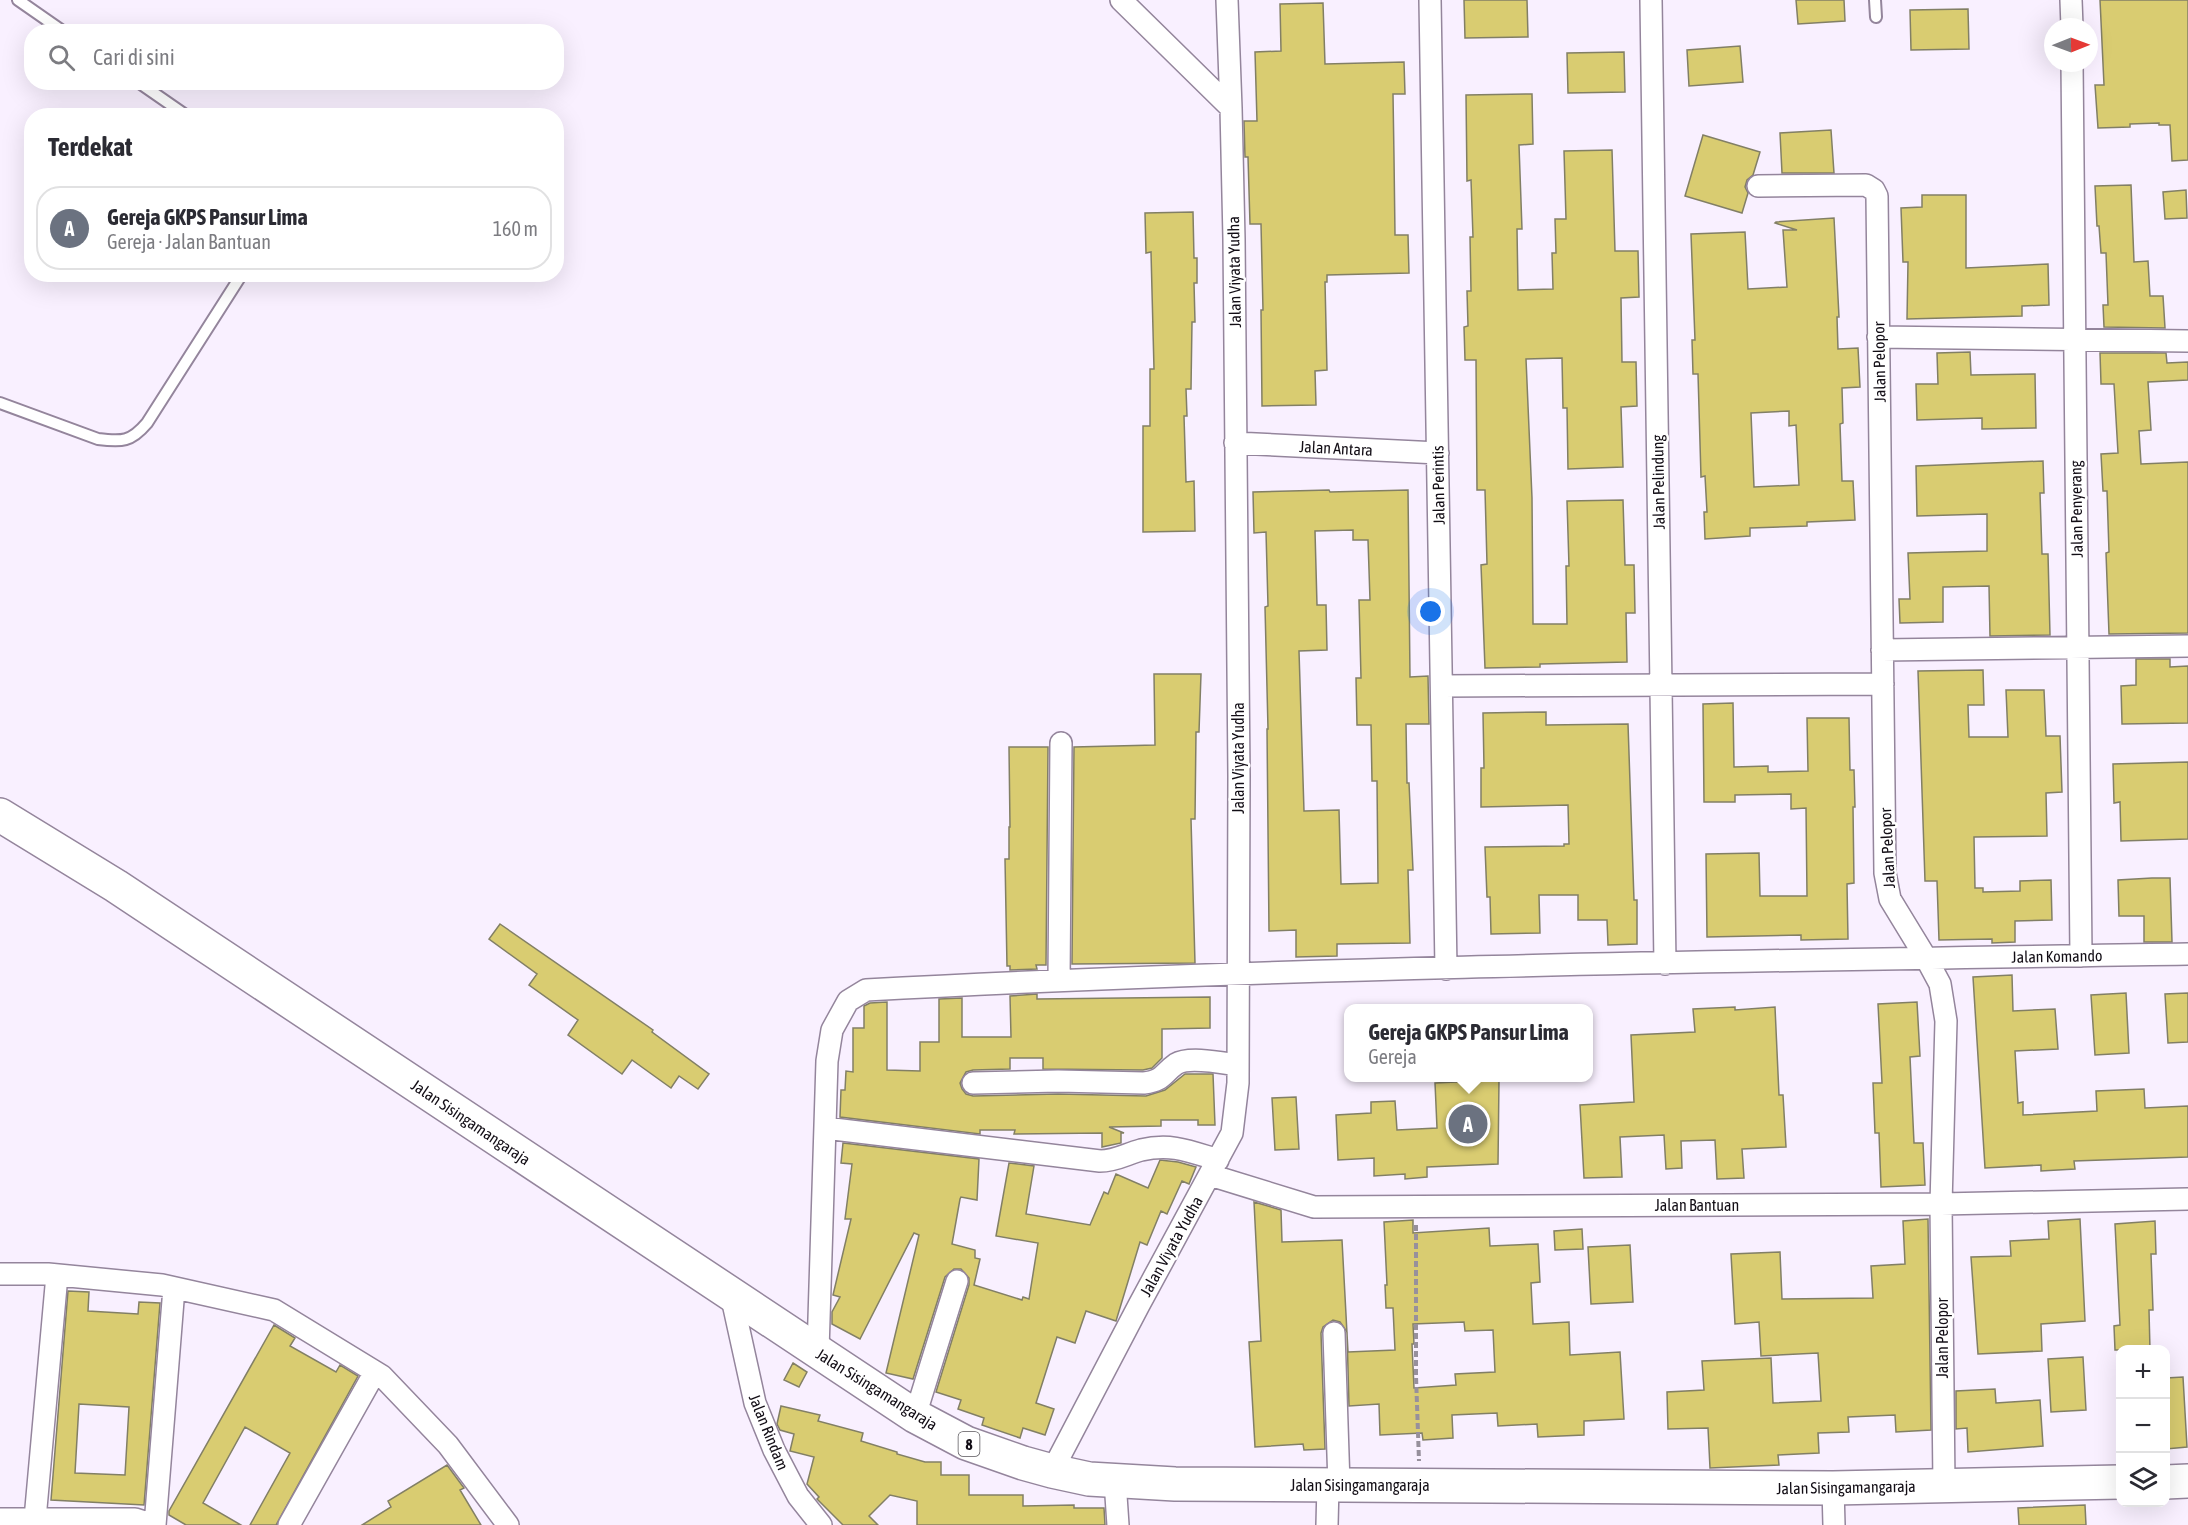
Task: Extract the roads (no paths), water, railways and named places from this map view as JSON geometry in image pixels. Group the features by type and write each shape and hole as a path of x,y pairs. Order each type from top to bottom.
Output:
{"highway":[{"name":"Jalan Sisingamangaraja","path":"0,815 116,886 915,1416 966,1443 1023,1463 1089,1479 1175,1484 1833,1488 2116,1482"},
{"path":"2170,1482 2188,1481"}],"street":[{"path":"1121,0 1231,108"},
{"name":"Jalan Viyata Yudha","path":"1052,1471 1232,1133 1238,1065 1239,776 1231,108 1227,0"},
{"name":"Jalan Perintis","path":"1430,0 1446,969"},
{"name":"Jalan Pelindung","path":"1651,0 1665,964"},
{"path":"2072,0 2072,18"},
{"name":"Jalan Penyerang","path":"2072,72 2081,956"},
{"name":"Jalan Pelopor","path":"1758,186 1866,185 1874,190 1876,196 1885,873 1890,898 1940,984 1946,1021 1941,1204 1944,1486"},
{"path":"1878,337 2188,341"},
{"name":"Jalan Antara","path":"1235,443 1438,453"},
{"path":"1882,650 2188,646"},
{"path":"1442,686 1882,684"},
{"path":"1059,980 1061,743"},
{"name":"Jalan Komando","path":"1926,958 2188,954"},
{"path":"818,1352 827,1061 832,1030 848,1001 866,990 1059,980 1926,958"},
{"path":"973,1083 1058,1081 1144,1083 1156,1082 1178,1063 1189,1060 1238,1065"},
{"name":"Jalan Bantuan","path":"825,1128 1100,1161 1113,1160 1143,1150 1172,1146 1214,1168 1314,1207 1941,1204 2188,1199"},
{"path":"0,1274 57,1275 174,1288 274,1310 382,1376 448,1445 508,1525"},
{"path":"35,1519 57,1275"},
{"path":"915,1416 957,1281"},
{"path":"0,1519 135,1519 155,1525 174,1288"},
{"name":"Jalan Rindam","path":"731,1294 754,1403 774,1450 798,1496 821,1525"},
{"path":"1327,1525 1333,1485 1334,1333"},
{"path":"289,1525 375,1372"},
{"path":"1115,1481 1118,1525"},
{"path":"1833,1488 1834,1525"}],"lane":[{"path":"18,0 52,24"},
{"path":"1875,0 1876,17"},
{"path":"150,90 175,108"},
{"path":"0,403 98,439 128,440 138,434 147,423 237,282"}],"place":[{"name":"Gereja GKPS Pansur Lima","path":"1468,1124"}]}
